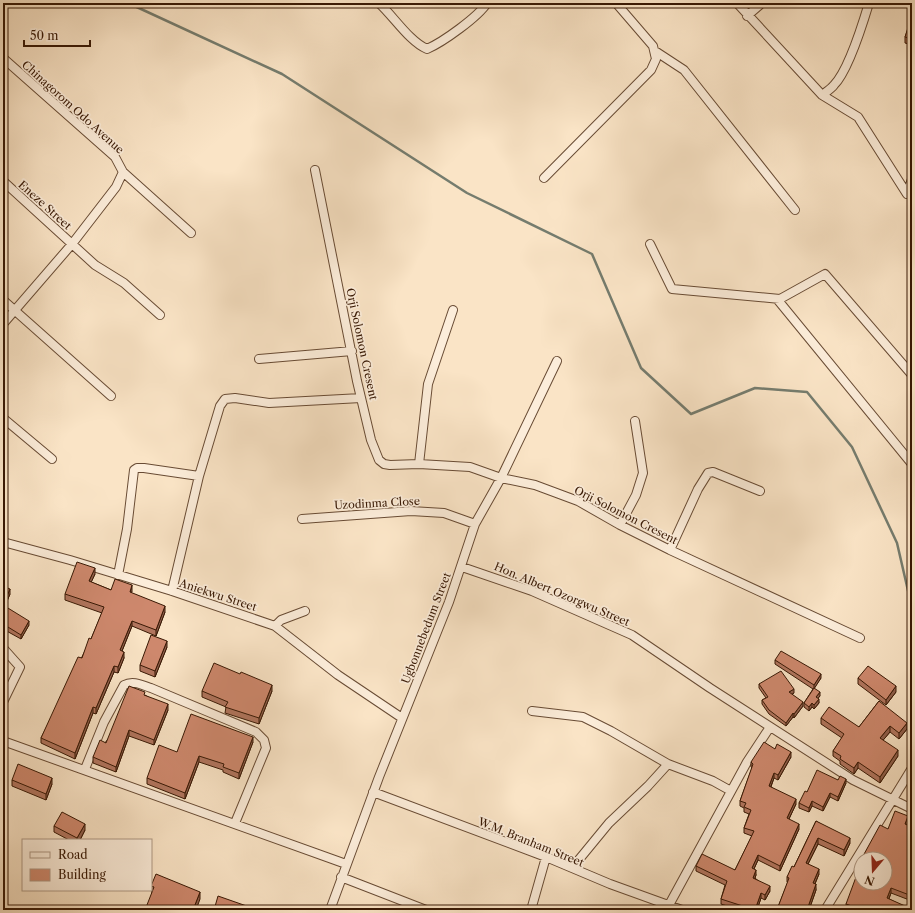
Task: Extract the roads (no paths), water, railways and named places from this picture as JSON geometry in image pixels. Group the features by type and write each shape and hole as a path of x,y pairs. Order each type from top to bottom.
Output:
{"street":[{"path":"380,3 419,45 428,48 436,45 460,28 487,3"},
{"path":"544,178 651,70 656,59 653,46 616,3"},
{"path":"737,3 747,16 822,95 858,117 908,194 912,179"},
{"path":"747,16 762,3"},
{"path":"822,95 835,85 846,64 861,29 869,3"},
{"path":"655,51 684,70 795,210"},
{"name":"Chinagorom Odo Avenue","path":"3,58 115,157 124,172 191,234"},
{"name":"Orji Solomon Cresent","path":"314,170 361,398 371,440 379,460 384,464 390,465 419,464 470,467 501,478 535,484 578,501 620,525 670,550 860,638"},
{"path":"3,324 72,244 116,187 124,172"},
{"name":"Eneze Street","path":"3,181 95,265 124,283 160,315"},
{"path":"650,244 672,289 777,299 825,274 912,375"},
{"path":"777,299 912,464"},
{"path":"3,300 111,396"},
{"path":"419,464 428,384 453,310"},
{"path":"259,359 352,351"},
{"name":"Ugbonnebedum Street","path":"330,910 373,792 462,567 475,524 501,478 557,361"},
{"path":"172,591 199,476 220,406 228,398 269,403 361,398"},
{"path":"3,418 52,459"},
{"path":"620,525 636,495 643,474 635,421"},
{"path":"118,575 134,470 137,468 144,468 199,476"},
{"path":"670,550 695,495 708,473 713,472 760,491"},
{"name":"Uzodinma Close","path":"302,519 411,511 444,513 475,524"},
{"name":"Aniekwu Street","path":"3,542 33,549 172,591 275,626 338,675 402,718"},
{"name":"Hon. Albert Ozorgwu Street","path":"462,567 532,591 632,635 770,727 853,780 912,809"},
{"path":"275,626 281,620 305,611"},
{"path":"3,648 20,667 3,702"},
{"path":"85,769 104,722 124,685 129,682 144,685 256,732 264,740 266,748 235,823"},
{"path":"532,711 583,717 618,734 668,764 732,790"},
{"path":"669,905 732,790 770,727"},
{"path":"3,741 85,769 346,864"},
{"path":"572,868 610,823 668,764"},
{"path":"826,910 912,768"},
{"name":"W.M. Branham Street","path":"373,792 546,857 610,884 682,910"},
{"path":"531,910 546,857"},
{"path":"342,877 426,910"}],"waterway":[{"path":"128,3 282,74 467,193 592,254 641,368 691,414 755,388 807,392 852,447 897,543 912,608"}]}
